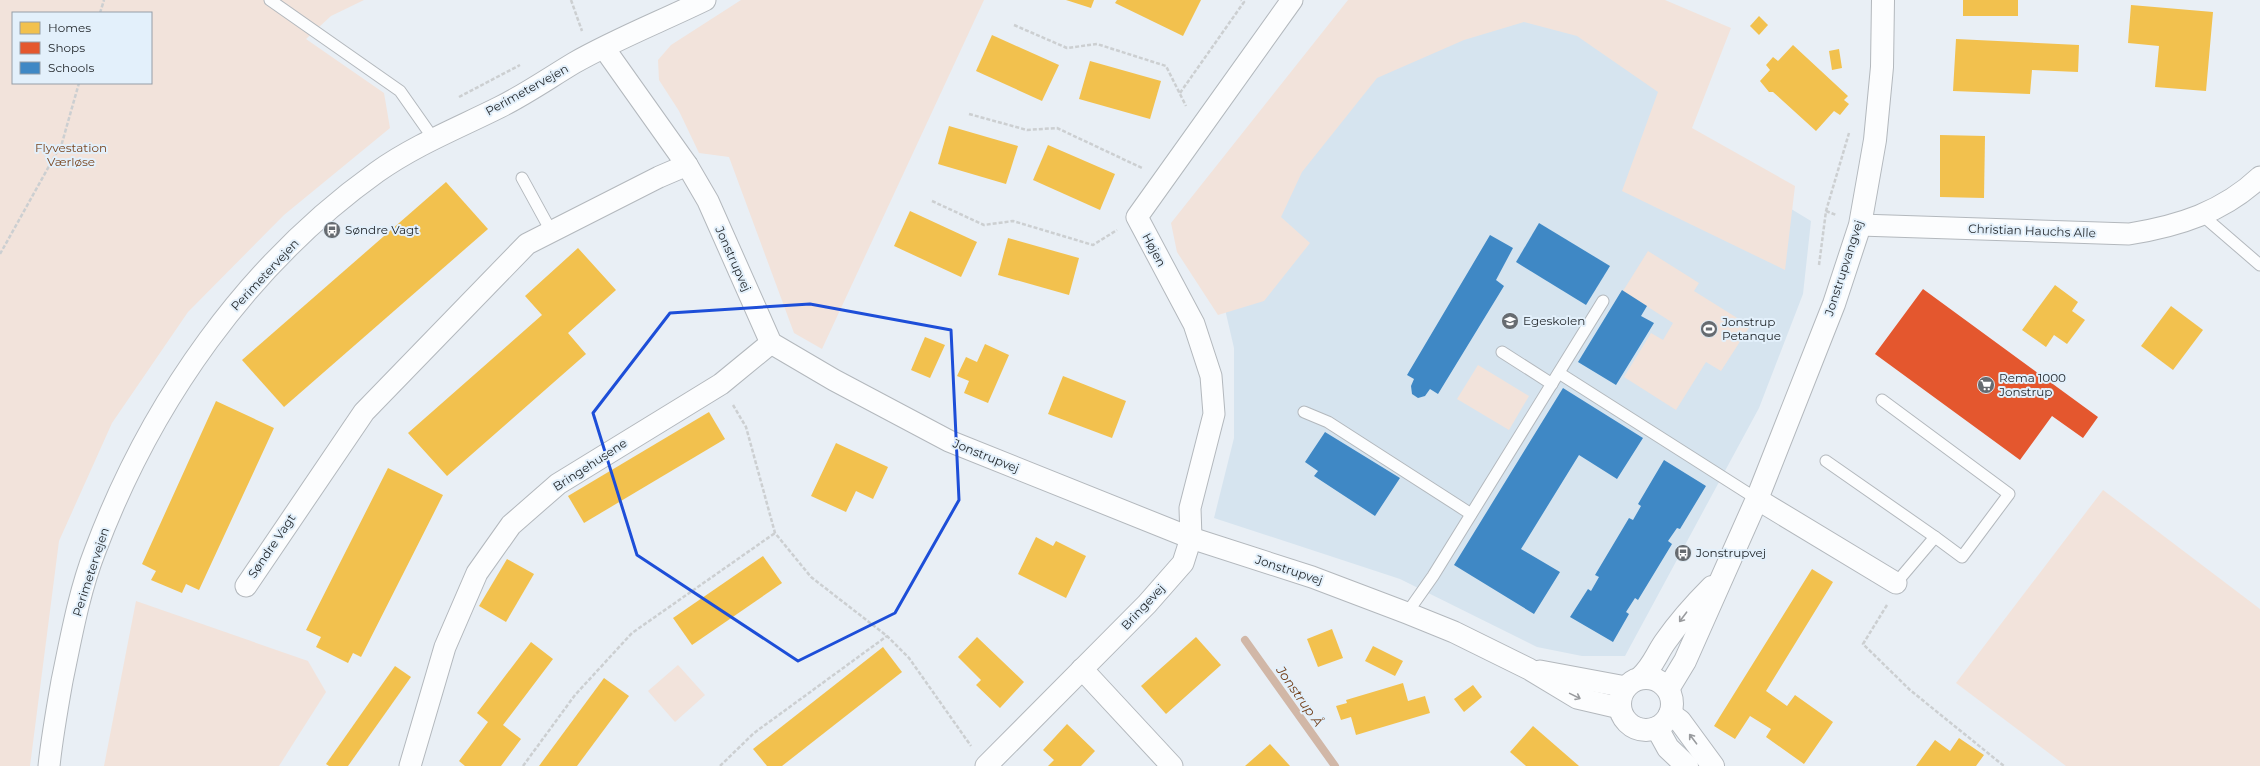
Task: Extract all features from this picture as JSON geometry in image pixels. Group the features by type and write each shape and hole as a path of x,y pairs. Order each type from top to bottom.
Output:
{"street":[{"name":"Perimetervejen","path":"49,766 52,738 72,633 94,553 124,480 156,420 204,345 256,282 307,229 377,172 433,138 500,107 534,89 576,62 705,0"},
{"path":"1137,217 1292,0"},
{"name":"Jonstrupvangvej","path":"1668,689 1685,661 1720,579 1757,500 1834,304 1860,225 1876,125 1882,67 1883,0"},
{"name":"Jonstrupvej","path":"604,48 687,165 708,201 771,343 834,380 949,441 1191,538 1312,577 1407,613 1454,632 1529,669 1577,698 1620,708"},
{"name":"Søndre Vagt","path":"246,586 364,412 527,244 659,177 687,165"},
{"name":"Christian Hauchs Alle","path":"1860,225 2129,234 2168,228 2202,216 2246,190 2260,177"},
{"name":"Højen","path":"1137,217 1194,324 1211,376 1214,414 1190,508 1191,538"},
{"name":"Bringehusene","path":"410,766 445,647 477,573 511,525 558,484 721,384 771,343"},
{"path":"1757,500 1896,583"},
{"name":"Bringevej","path":"986,766 1147,604 1184,563 1191,538"},
{"name":"Jonstrupvangvej","path":"1634,682 1652,667 1664,643 1688,612 1720,579"},
{"path":"1082,669 1172,766"},
{"name":"Jonstrupvej","path":"1529,669 1634,682"},
{"path":"1687,766 1668,748 1664,721 1672,699 1668,689 1657,679 1634,682 1621,697 1620,708 1625,719 1633,727 1640,730 1664,721 1680,721 1713,766"}],"lane":[{"path":"270,0 400,91 433,138"},
{"path":"522,178 551,231"},
{"path":"2202,216 2260,265"},
{"path":"1407,613 1433,576 1602,301"},
{"path":"1502,352 1552,384"},
{"path":"1559,373 1757,500"},
{"path":"1826,461 1962,557 2009,494 1882,400"},
{"path":"1304,412 1328,422 1471,514"},
{"path":"1896,583 1935,537"}],"path":[{"path":"100,12 104,0"},
{"path":"570,0 583,34 588,31"},
{"path":"1180,93 1245,1 1241,0"},
{"path":"1014,24 1067,48 1097,44 1166,66 1198,131"},
{"path":"454,100 525,63"},
{"path":"0,254 62,142 79,84"},
{"path":"969,114 1027,130 1057,128 1164,178"},
{"path":"1818,268 1826,211 1851,127"},
{"path":"932,201 984,225 1013,221 1093,245 1137,217"},
{"path":"721,384 746,427 775,532 811,577 887,636 910,658 972,747"},
{"path":"523,766 575,695 632,633 775,532"},
{"path":"1896,583 1888,604 1863,644 1910,690 2004,766"},
{"path":"720,766 754,733 887,636"}],"highlighted area":[{"path":"810,304 951,330 959,500 895,613 798,661 637,555 593,413 670,313"}],"shaded area":[{"name":"Egeskolen","path":"1631,0 1676,139 1811,221 1803,294 1759,408 1625,656 1582,656 1537,647 1400,579 1214,518 1234,438 1234,348 1201,206 1322,43"}],"green space":[{"name":"Flyvestation Værløse","path":"0,0 364,0 331,16 306,39 384,93 390,128 284,215 188,312 112,423 59,541 30,766 0,766"},
{"path":"741,0 984,0 822,349 794,333 729,157 699,153 679,111 659,80 658,60 671,45"},
{"path":"1348,0 1665,0 1731,28 1692,128 1795,186 1785,270 1622,191 1658,92 1577,36 1524,22 1464,40 1377,78 1302,172 1281,217 1310,243 1264,301 1218,315 1177,252 1171,223"},
{"name":"Jonstrup Petanque","path":"1648,251 1699,283 1694,291 1750,326 1721,371 1706,362 1676,410 1624,377 1651,333 1663,340 1673,323 1623,291"},
{"path":"1478,365 1529,396 1509,430 1457,399"},
{"path":"2103,490 2260,609 2260,766 2066,766 1956,683"},
{"path":"136,601 308,661 326,692 279,766 104,766"},
{"path":"678,665 705,695 675,722 648,691"}],"building: Homes":[{"path":"1066,0 1094,0 1091,8"},
{"path":"1117,0 1201,0 1183,36 1115,3"},
{"path":"1963,0 2018,0 2018,16 1963,16"},
{"path":"2131,5 2213,12 2206,91 2155,87 2159,46 2128,43"},
{"path":"1759,16 1768,25 1759,35 1750,26"},
{"path":"992,35 1059,65 1042,101 976,71"},
{"path":"1956,39 2079,45 2078,72 2032,70 2030,94 1953,91"},
{"path":"1793,45 1848,96 1844,100 1849,104 1840,115 1834,111 1816,131 1773,92 1769,92 1760,81 1770,70 1766,65 1773,57 1778,61"},
{"path":"1839,49 1842,68 1832,70 1829,51"},
{"path":"1090,61 1161,81 1150,119 1079,99"},
{"path":"949,126 1018,146 1006,184 938,164"},
{"path":"1940,135 1985,136 1984,198 1940,197"},
{"path":"1048,145 1115,174 1100,210 1033,180"},
{"path":"446,182 488,229 284,407 242,360"},
{"path":"910,211 977,242 961,277 894,246"},
{"path":"1008,238 1079,258 1069,295 998,275"},
{"path":"578,248 616,290 568,333 586,354 447,476 408,433 542,315 525,296"},
{"path":"2055,285 2078,302 2072,311 2085,320 2067,344 2054,335 2046,347 2022,330"},
{"path":"2171,306 2203,330 2173,370 2141,346"},
{"path":"925,337 945,345 930,378 911,370"},
{"path":"985,344 1009,355 988,403 964,393 969,381 957,376 966,357 977,362"},
{"path":"1063,376 1126,401 1112,438 1048,414"},
{"path":"216,401 274,428 199,590 186,584 182,593 151,580 156,571 142,564"},
{"path":"709,412 725,439 584,523 568,496"},
{"path":"836,443 888,467 873,499 856,491 846,512 811,496"},
{"path":"388,468 443,495 361,657 353,653 348,663 316,647 321,637 306,630"},
{"path":"1036,537 1053,546 1056,541 1086,556 1066,598 1018,574"},
{"path":"763,556 782,583 692,645 673,618"},
{"path":"507,559 534,574 506,622 479,606"},
{"path":"1812,569 1833,582 1766,691 1787,706 1795,695 1833,722 1804,764 1766,737 1771,729 1750,716 1735,739 1714,726"},
{"path":"1332,629 1343,658 1318,667 1307,639"},
{"path":"977,637 1024,682 1000,708 976,685 981,680 958,657"},
{"path":"1196,637 1221,665 1166,714 1141,686"},
{"path":"531,642 553,659 503,725 521,739 501,766 465,766 459,761 488,722 477,713"},
{"path":"1373,646 1403,661 1395,676 1365,661"},
{"path":"883,647 902,672 782,766 767,766 753,749"},
{"path":"395,666 411,677 348,766 329,766 326,764"},
{"path":"604,678 629,696 577,766 539,766"},
{"path":"1403,683 1408,701 1425,696 1430,713 1356,735 1351,717 1341,720 1336,706 1347,703 1346,700"},
{"path":"1473,685 1482,697 1464,712 1454,699"},
{"path":"1067,724 1095,751 1081,766 1048,766 1054,760 1043,750"},
{"path":"1533,726 1579,766 1526,766 1510,752"},
{"path":"1959,738 1984,755 1976,766 1916,766 1935,740 1950,751"},
{"path":"1270,744 1290,766 1245,766"}],"building: Shops":[{"name":"Rema 1000 Jonstrup","path":"1923,289 2098,417 2083,438 2052,416 2020,460 1875,354"}],"building: Schools":[{"path":"1539,223 1610,266 1586,305 1516,262"},
{"path":"1490,235 1513,248 1496,280 1504,286 1438,394 1430,389 1425,396 1418,398 1412,394 1411,386 1414,379 1407,375"},
{"path":"1622,290 1647,306 1641,316 1654,323 1616,385 1578,362"},
{"path":"1563,388 1643,438 1617,479 1579,455 1521,549 1560,572 1534,614 1454,565"},
{"path":"1325,432 1400,478 1375,516 1314,476 1318,471 1305,462"},
{"path":"1664,460 1706,486 1680,529 1677,528 1668,541 1672,544 1638,600 1635,598 1626,612 1629,614 1613,642 1570,617 1588,589 1591,591 1599,577 1595,575 1629,518 1633,520 1641,506 1638,504"}],"waterway":[{"name":"Jonstrup Å","path":"1245,640 1335,766"}],"place":[{"name":"Søndre Vagt","path":"332,230"},
{"name":"Egeskolen","path":"1510,321"},
{"name":"Jonstrup Petanque","path":"1709,329"},
{"name":"Rema 1000 Jonstrup","path":"1986,385"},
{"name":"Jonstrupvej","path":"1683,553"}]}
